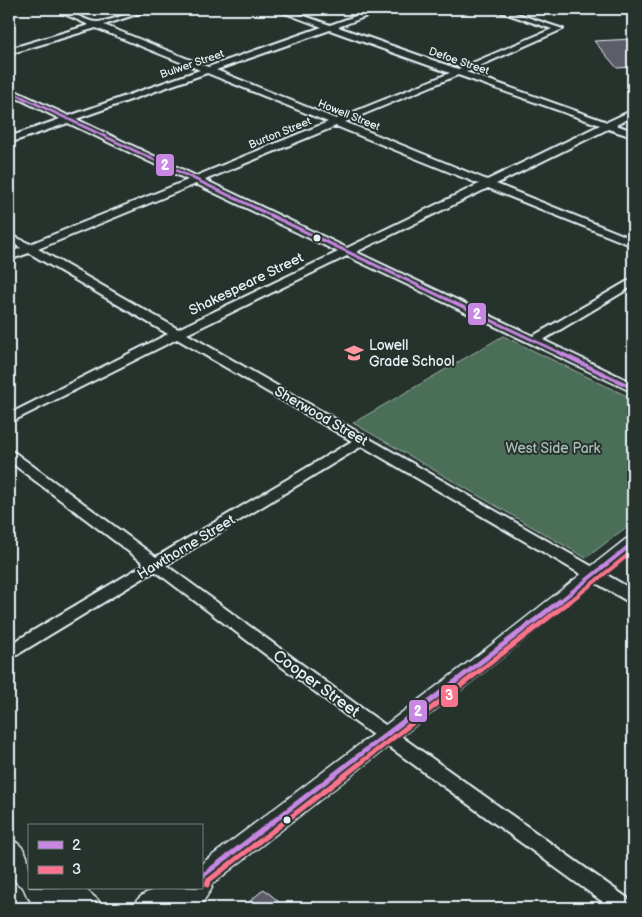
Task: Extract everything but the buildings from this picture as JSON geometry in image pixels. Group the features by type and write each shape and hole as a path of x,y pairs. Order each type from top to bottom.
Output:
{"main road":[{"path":"17,856 28,876"},
{"path":"38,890 52,908"},
{"path":"66,890 89,908"},
{"path":"145,908 172,890"},
{"path":"183,908 195,890"}],"street":[{"name":"Howell Street","path":"57,9 633,243"},
{"path":"9,52 148,9"},
{"name":"Defoe Street","path":"278,9 633,134"},
{"name":"Bulwer Street","path":"9,140 382,9"},
{"name":"Burton Street","path":"9,257 458,73 559,29 496,9"},
{"path":"9,91 633,388"},
{"name":"Shakespeare Street","path":"9,419 347,251 633,113"},
{"name":"Sherwood Street","path":"9,237 633,596"},
{"path":"535,340 633,281"},
{"name":"Hawthorne Street","path":"9,652 363,440"},
{"name":"Cooper Street","path":"9,455 386,735 626,908"},
{"path":"202,880 633,543"}],"green space":[{"name":"West Side Park","path":"503,336 633,399 633,522 586,558 353,423"}],"transit line":[{"name":"2","path":"9,91 633,388"},
{"name":"2","path":"202,876 497,651 633,543"},
{"name":"3","path":"207,885 208,881 501,656 633,551"}],"place":[{"name":"Lowell Grade School","path":"354,353"}]}
